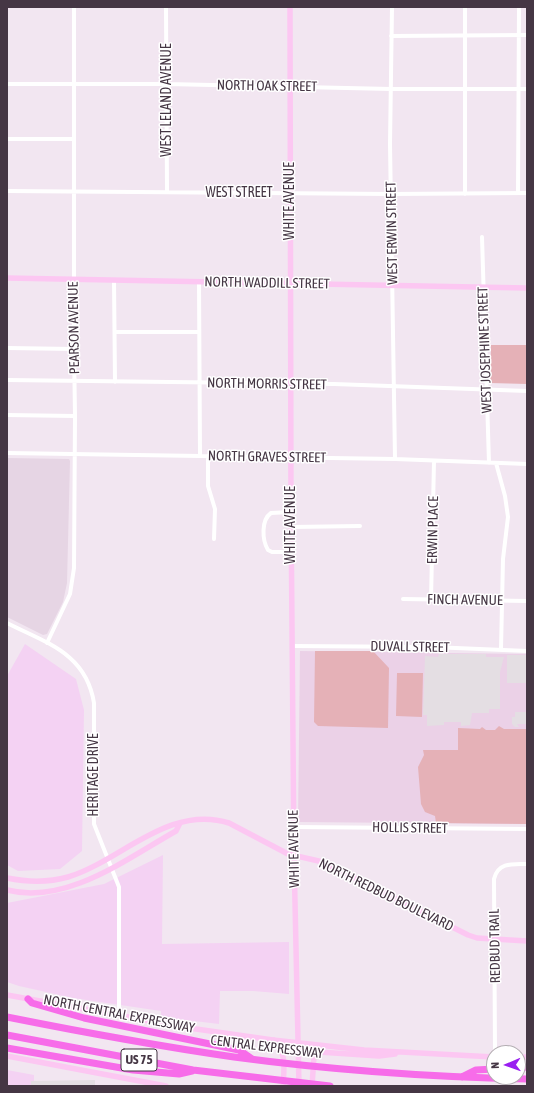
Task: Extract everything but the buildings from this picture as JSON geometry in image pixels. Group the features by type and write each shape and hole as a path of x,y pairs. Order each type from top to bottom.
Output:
{"highway":[{"path":"28,999 32,1003 84,1018 240,1050 252,1059"},
{"name":"CENTRAL EXPRESSWAY","path":"7,1018 141,1042 272,1062 462,1077 527,1079"},
{"name":"US 75","path":"7,1035 193,1070 326,1086"},
{"path":"7,1048 133,1070 179,1074 193,1070"},
{"path":"462,1077 476,1070 486,1069"}],"street":[{"name":"PEARSON AVENUE","path":"47,643 72,588 75,454 74,7"},
{"name":"WEST LELAND AVENUE","path":"166,7 167,192"},
{"name":"WHITE AVENUE","path":"290,7 291,552 294,856 299,1086"},
{"name":"WEST ERWIN STREET","path":"392,7 391,194 395,459"},
{"path":"465,7 465,194"},
{"path":"518,193 519,7"},
{"path":"392,36 527,34"},
{"name":"NORTH OAK STREET","path":"7,84 167,84 391,89 527,89"},
{"path":"7,139 74,139"},
{"name":"WEST STREET","path":"7,191 290,194 527,193"},
{"name":"WEST JOSEPHINE STREET","path":"482,237 489,462"},
{"name":"NORTH WADDILL STREET","path":"7,278 527,288"},
{"path":"114,280 115,382"},
{"path":"199,281 200,456"},
{"path":"115,332 199,332"},
{"path":"7,348 74,349"},
{"name":"NORTH MORRIS STREET","path":"7,380 290,384 527,391"},
{"path":"7,415 75,416"},
{"name":"NORTH GRAVES STREET","path":"7,453 395,459 527,464"},
{"path":"208,456 208,486 215,509 214,539"},
{"name":"ERWIN PLACE","path":"431,600 434,461"},
{"path":"496,463 505,496 508,517 503,559 501,649"},
{"path":"291,512 271,513 266,519 264,537 268,550 272,552 291,552"},
{"path":"291,527 360,526"},
{"name":"FINCH AVENUE","path":"403,599 527,601"},
{"name":"HERITAGE DRIVE","path":"7,623 47,643 77,663 87,677 92,692 94,703 94,819 96,831 120,887 119,1015"},
{"name":"DUVALL STREET","path":"292,646 501,649 527,651"},
{"name":"NORTH REDBUD BOULEVARD","path":"7,878 36,882 55,880 74,875 171,824 198,819 218,820 229,823 294,856 323,862 468,935 527,941"},
{"path":"7,890 42,893 62,890 112,867 176,831 180,823"},
{"name":"HOLLIS STREET","path":"294,826 527,829"},
{"name":"REDBUD TRAIL","path":"495,1045 495,874 500,867 509,864 527,864"},
{"name":"NORTH CENTRAL EXPRESSWAY","path":"7,995 189,1028 297,1043 410,1053 486,1057"},
{"path":"274,1040 280,1046 284,1055 283,1086"},
{"path":"312,1086 314,1057 319,1052 379,1056 410,1053"},
{"path":"7,1056 166,1086"}],"shaded area":[{"path":"491,345 527,345 527,384 490,383"},
{"path":"7,458 69,459 70,461 67,583 63,602 47,634 43,635 7,617"},
{"path":"25,644 76,679 84,710 82,851 60,869 18,871 7,865 7,676"},
{"path":"300,651 527,654 527,824 298,822"},
{"path":"315,651 373,651 389,668 388,728 318,726 314,722"},
{"path":"439,654 486,654 486,657 504,657 500,672 500,709 489,709 489,713 472,713 470,725 461,726 461,722 444,722 444,725 427,726 427,715 423,715 425,656 438,657"},
{"path":"507,655 527,655 527,683 507,683"},
{"path":"397,673 423,673 422,717 396,716"},
{"path":"515,712 527,712 527,724 517,724 519,727 515,727 512,724 512,717 515,717"},
{"path":"499,726 504,729 526,729 527,824 436,823 435,816 425,812 421,804 418,767 424,755 423,750 458,750 458,728 480,729 482,727 486,730 495,730"},
{"path":"163,855 162,944 289,942 289,994 253,991 220,991 219,1024 161,1017 161,1011 73,998 7,982 7,903 104,884"},
{"path":"7,1070 34,1075 34,1081 93,1086 7,1086"},
{"path":"95,1080 95,1086 31,1086 31,1081"}]}
